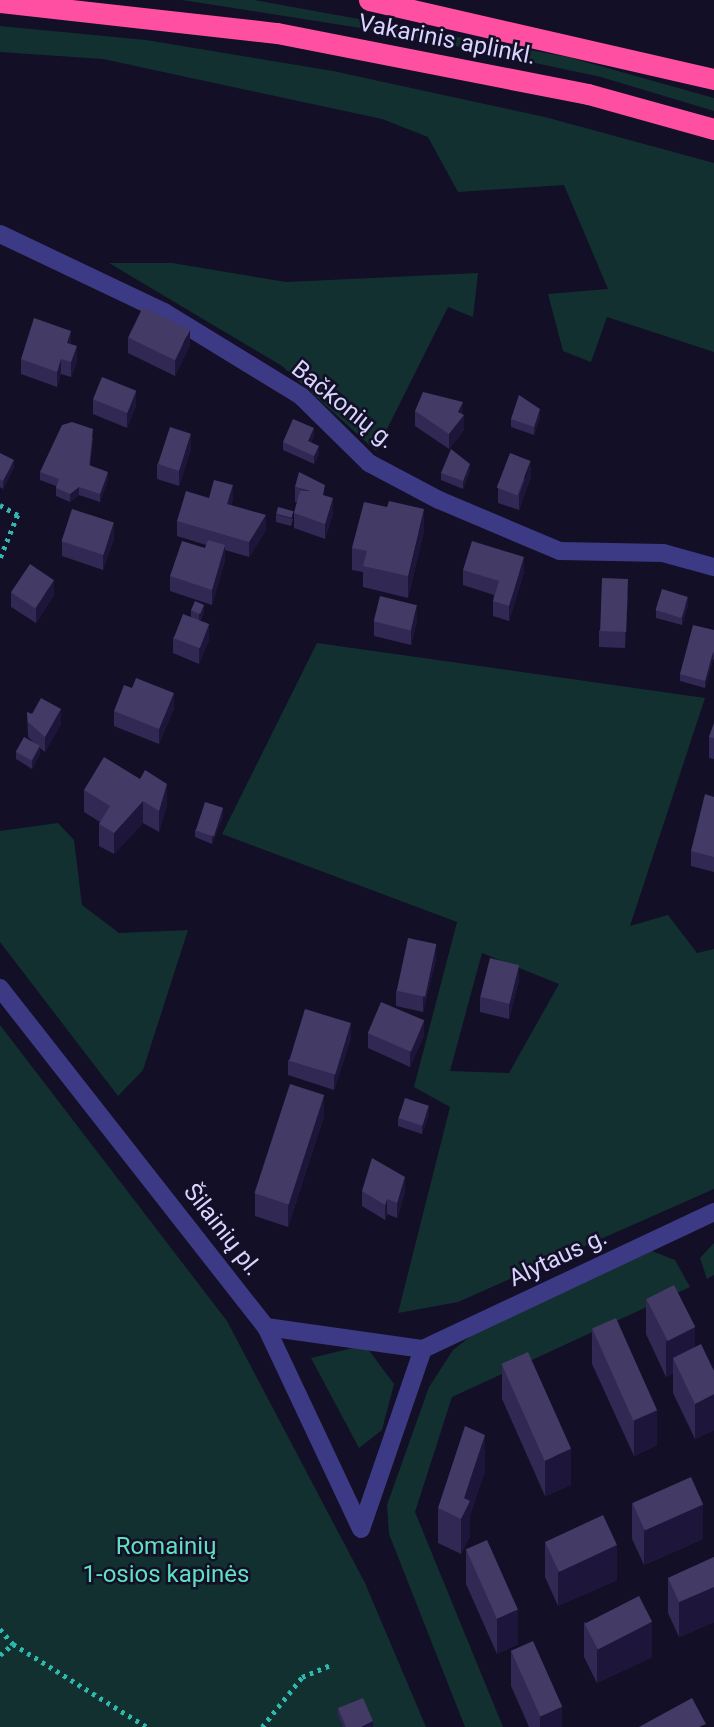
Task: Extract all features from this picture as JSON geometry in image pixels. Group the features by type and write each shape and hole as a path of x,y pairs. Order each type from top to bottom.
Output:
{"highway":[{"name":"Vakarinis aplinkl.","path":"369,0 714,79"},
{"name":"Vakarinis aplinkl.","path":"0,2 277,33 588,94 714,129"}],"street":[{"name":"Bačkonių g.","path":"0,234 164,312 301,396 369,463 439,500 560,551 663,553 714,567"},
{"name":"Šilainių pl.","path":"0,988 266,1327 361,1529 423,1349"},
{"name":"Alytaus g.","path":"423,1349 714,1212"},
{"path":"266,1327 423,1349"}],"path":[{"path":"0,505 18,516 0,559"},
{"path":"0,1629 13,1644 147,1727"},
{"path":"0,1655 13,1644"},
{"path":"261,1727 302,1677 331,1664"}],"green space":[{"path":"182,0 254,0 568,57 714,98 714,111 601,77 399,34"},
{"path":"0,26 146,40 333,71 545,117 714,163 714,352 607,317 591,362 563,351 548,294 608,289 564,185 458,192 428,137 382,119 103,59 0,52"},
{"path":"109,263 172,263 286,282 478,273 473,317 448,307 376,451 282,366"},
{"path":"317,643 705,698 630,926 668,915 697,953 714,949 714,1189 458,1302 398,1313 450,1107 414,1087 457,922 222,834","holes":["482,953 559,984 509,1073 450,1071"]},
{"path":"58,823 74,840 82,905 119,933 188,930 143,1070 118,1096 0,942 0,831"},
{"name":"Romainių 1-osios kapinės","path":"0,1025 227,1321 365,1583 426,1727 0,1727"},
{"path":"714,1243 714,1275 707,1279 700,1258"},
{"path":"652,1251 675,1260 690,1287 452,1397 415,1512 503,1727 465,1727 389,1534 387,1505 429,1387 453,1350 475,1333"},
{"path":"365,1345 394,1384 382,1430 359,1448 311,1358"}],"building":[{"path":"143,307 190,330 175,360 128,338"},
{"path":"34,318 71,331 67,343 77,346 71,362 61,359 57,372 21,359"},
{"path":"102,377 136,391 127,413 93,399"},
{"path":"423,392 463,402 458,412 464,415 449,434 415,411"},
{"path":"519,395 540,409 534,427 511,419"},
{"path":"293,419 314,428 308,441 319,446 314,456 283,442"},
{"path":"72,422 93,429 89,465 108,472 100,494 79,487 70,494 56,488 59,479 40,472 62,425"},
{"path":"170,427 191,434 179,471 158,464"},
{"path":"451,449 470,464 463,481 441,473"},
{"path":"0,453 14,460 3,481 0,479"},
{"path":"510,453 531,461 517,495 497,488"},
{"path":"299,472 325,485 323,495 333,498 325,524 294,513 300,491 310,491 295,487"},
{"path":"214,480 233,485 227,504 266,515 249,542 177,521 186,491 209,498"},
{"path":"389,501 424,509 408,576 363,566 367,551 352,548 364,502 387,507"},
{"path":"278,507 293,511 292,518 276,514"},
{"path":"72,509 114,523 103,555 61,541"},
{"path":"208,540 225,545 212,590 170,576 182,541 205,548"},
{"path":"472,541 524,557 509,606 493,601 499,581 463,570"},
{"path":"30,564 54,580 35,608 11,592"},
{"path":"602,578 628,579 626,632 600,631"},
{"path":"662,589 688,597 681,618 656,610"},
{"path":"380,596 417,605 411,630 374,621"},
{"path":"195,601 204,605 200,614 191,610"},
{"path":"183,614 209,624 200,648 174,638"},
{"path":"693,625 714,630 714,652 705,681 680,674"},
{"path":"136,678 174,693 159,729 114,711 124,685 132,688"},
{"path":"41,698 61,709 45,737 28,722 27,712 32,714"},
{"path":"714,723 714,738 709,737"},
{"path":"24,737 40,746 32,761 16,752"},
{"path":"104,757 140,779 145,770 167,784 159,811 143,801 114,833 99,824 110,806 84,790"},
{"path":"705,794 714,797 714,857 691,851"},
{"path":"205,802 223,808 214,836 196,831"},
{"path":"408,938 436,944 425,997 397,991"},
{"path":"490,958 519,965 509,1004 480,997"},
{"path":"381,1002 424,1020 411,1052 368,1033"},
{"path":"305,1009 351,1023 335,1075 289,1061"},
{"path":"290,1084 324,1095 289,1204 254,1193"},
{"path":"405,1098 429,1106 422,1126 399,1118"},
{"path":"372,1158 405,1177 397,1203 387,1199 385,1205 362,1191"},
{"path":"674,1285 695,1327 668,1341 646,1299"},
{"path":"616,1318 657,1410 633,1421 592,1329"},
{"path":"701,1344 714,1371 714,1394 695,1404 673,1358"},
{"path":"528,1352 571,1449 545,1461 502,1364"},
{"path":"465,1426 485,1435 464,1498 470,1501 461,1519 438,1508"},
{"path":"691,1477 703,1504 645,1530 633,1503"},
{"path":"603,1515 617,1545 559,1572 545,1542"},
{"path":"487,1540 518,1609 497,1619 466,1549"},
{"path":"714,1557 714,1587 679,1602 668,1578"},
{"path":"639,1596 652,1622 598,1650 585,1624"},
{"path":"533,1641 562,1707 540,1717 511,1651"},
{"path":"363,1698 373,1721 361,1727 346,1727 338,1708"},
{"path":"692,1698 706,1724 699,1727 639,1727"}]}
